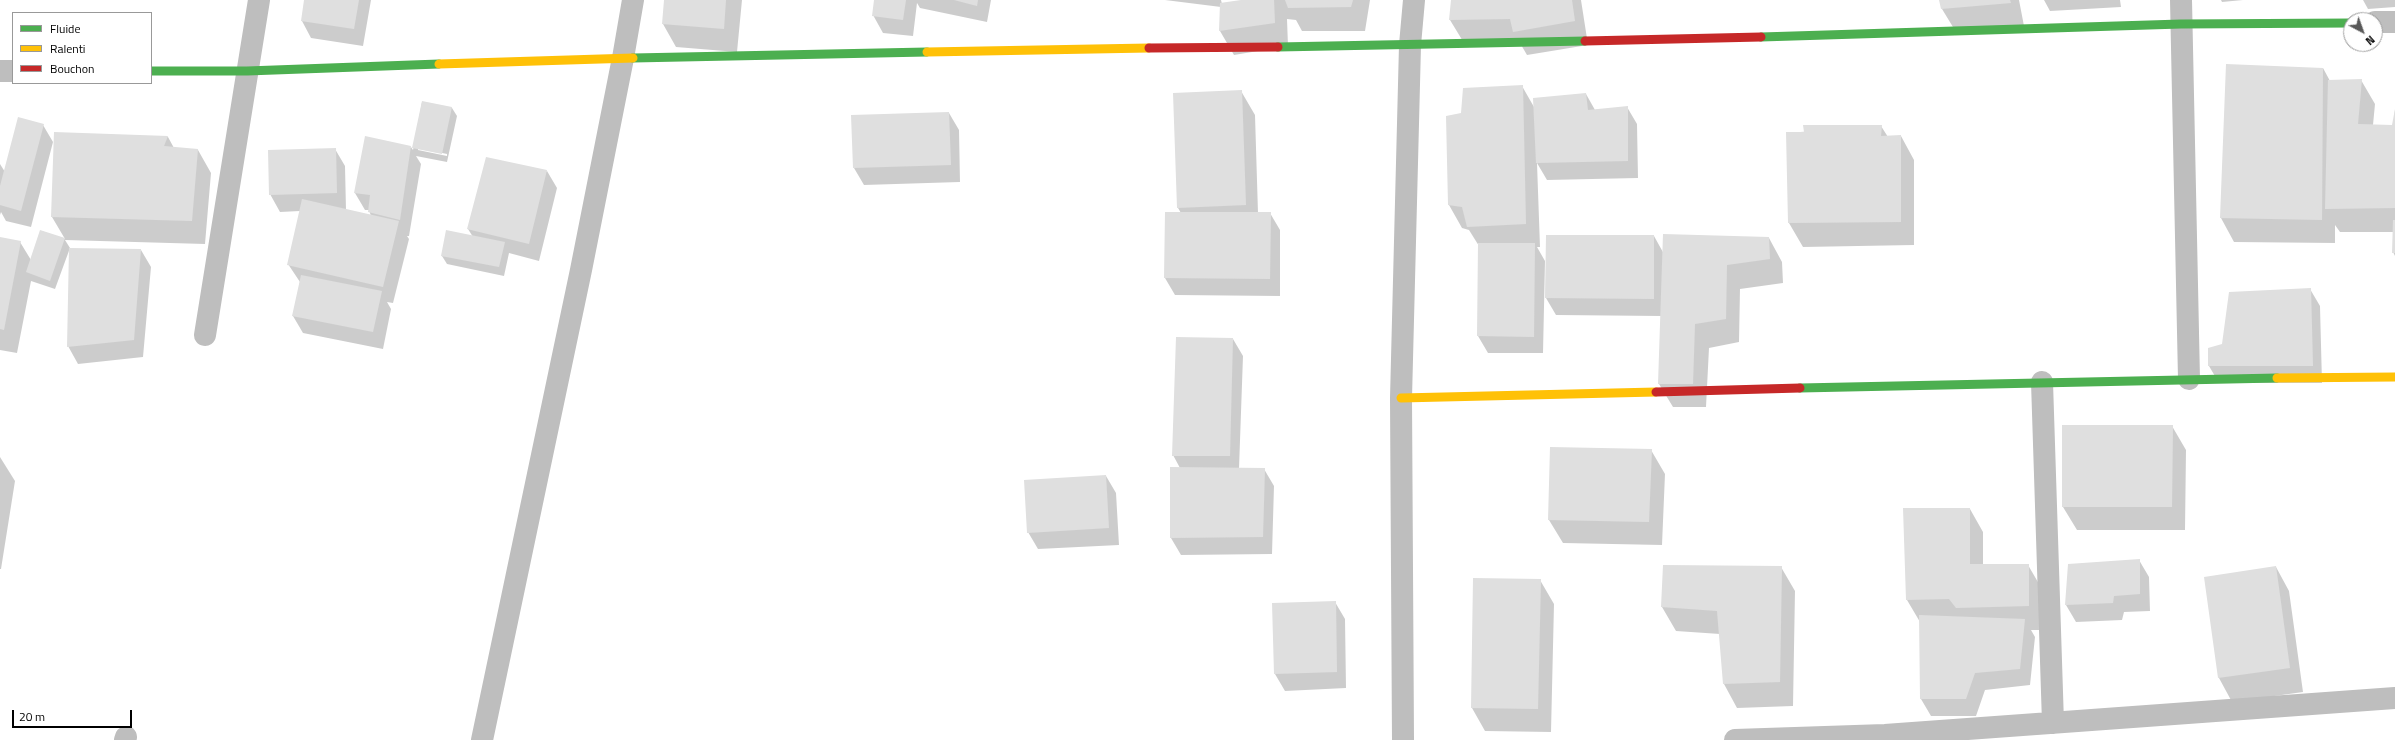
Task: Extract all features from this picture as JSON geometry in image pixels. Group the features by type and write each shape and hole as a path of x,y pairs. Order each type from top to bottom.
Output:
{"street":[{"path":"205,335 259,0"},
{"path":"482,740 623,58 632,0"},
{"path":"1403,740 1401,398 1410,45 1414,0"},
{"path":"2181,0 2188,378"},
{"path":"152,71 247,71 623,58 998,50 1410,45 1831,36 2181,24 2343,22"},
{"path":"2383,22 2395,22"},
{"path":"0,72 12,71"},
{"path":"1401,398 2188,378 2395,377"},
{"path":"2042,382 2053,723"},
{"path":"1735,740 1885,735 2395,698"}],"building":[{"path":"304,0 359,0 354,29 301,21"},
{"path":"664,0 726,0 724,29 662,24"},
{"path":"874,0 906,0 903,20 872,16"},
{"path":"954,0 978,0 977,6"},
{"path":"1241,0 1274,0 1275,23 1219,31 1220,3"},
{"path":"1285,0 1353,0 1351,7 1288,8"},
{"path":"1451,0 1572,0 1575,21 1513,32 1510,19 1449,20"},
{"path":"1939,0 2010,0 2011,3 1941,9"},
{"path":"2226,64 2323,68 2322,220 2220,218"},
{"path":"2362,79 2358,124 2392,125 2395,109 2395,208 2325,209 2328,80"},
{"path":"1523,85 1526,224 1467,227 1462,207 1448,205 1446,116 1461,113 1463,88"},
{"path":"1242,90 1246,205 1177,208 1173,93"},
{"path":"1586,93 1588,110 1628,106 1628,161 1536,163 1533,98"},
{"path":"422,101 452,107 442,154 412,148"},
{"path":"949,112 951,165 853,168 851,115"},
{"path":"18,117 44,124 21,211 0,205 0,186"},
{"path":"1803,125 1882,125 1881,136 1901,135 1901,222 1788,223 1786,132 1804,132"},
{"path":"54,132 168,136 164,146 198,149 192,221 51,217"},
{"path":"365,136 411,146 400,220 368,212 370,195 354,193"},
{"path":"336,148 337,193 269,195 268,150"},
{"path":"486,157 547,170 529,244 467,229"},
{"path":"302,199 399,221 383,287 287,265"},
{"path":"1165,212 1271,212 1270,279 1164,278"},
{"path":"2393,220 2395,220 2395,253 2392,253"},
{"path":"40,230 65,238 50,281 26,272"},
{"path":"446,230 505,242 499,267 441,256"},
{"path":"1663,234 1769,237 1770,259 1727,265 1726,319 1695,324 1693,384 1658,384"},
{"path":"1546,235 1654,235 1654,299 1545,298"},
{"path":"0,237 21,241 4,330 0,329"},
{"path":"1478,243 1535,243 1534,337 1477,336"},
{"path":"69,248 141,249 134,340 67,347"},
{"path":"301,275 382,291 373,332 292,316"},
{"path":"2311,288 2313,366 2208,366 2208,348 2222,344 2229,292"},
{"path":"1176,337 1233,338 1230,456 1172,456"},
{"path":"2062,425 2173,425 2172,507 2062,507"},
{"path":"1550,447 1652,449 1649,522 1548,520"},
{"path":"1170,467 1265,468 1263,537 1170,538"},
{"path":"1106,475 1109,528 1027,533 1024,480"},
{"path":"1903,508 1970,508 1970,564 2029,564 2029,606 1956,608 1949,599 1906,600"},
{"path":"2140,559 2140,594 2114,596 2113,603 2065,605 2068,564"},
{"path":"1663,565 1782,566 1780,682 1723,684 1717,611 1661,607"},
{"path":"2276,566 2290,668 2218,678 2204,577"},
{"path":"1473,578 1541,579 1538,709 1471,708"},
{"path":"1336,601 1337,672 1274,674 1272,603"},
{"path":"1919,615 2025,619 2020,669 1975,673 1966,699 1920,699"}],"traffic: fast":[{"path":"1761,37 2181,24 2343,23"},
{"path":"1278,47 1585,41"},
{"path":"633,58 927,52"},
{"path":"152,71 247,71 439,64"},
{"path":"1800,388 2277,378"}],"traffic: slow":[{"path":"927,52 1149,48"},
{"path":"439,64 633,58"},
{"path":"2277,378 2395,377"},
{"path":"1401,398 1656,392"}],"traffic: jam":[{"path":"1585,41 1761,37"},
{"path":"1149,48 1278,47"},
{"path":"1656,392 1800,388"}]}
